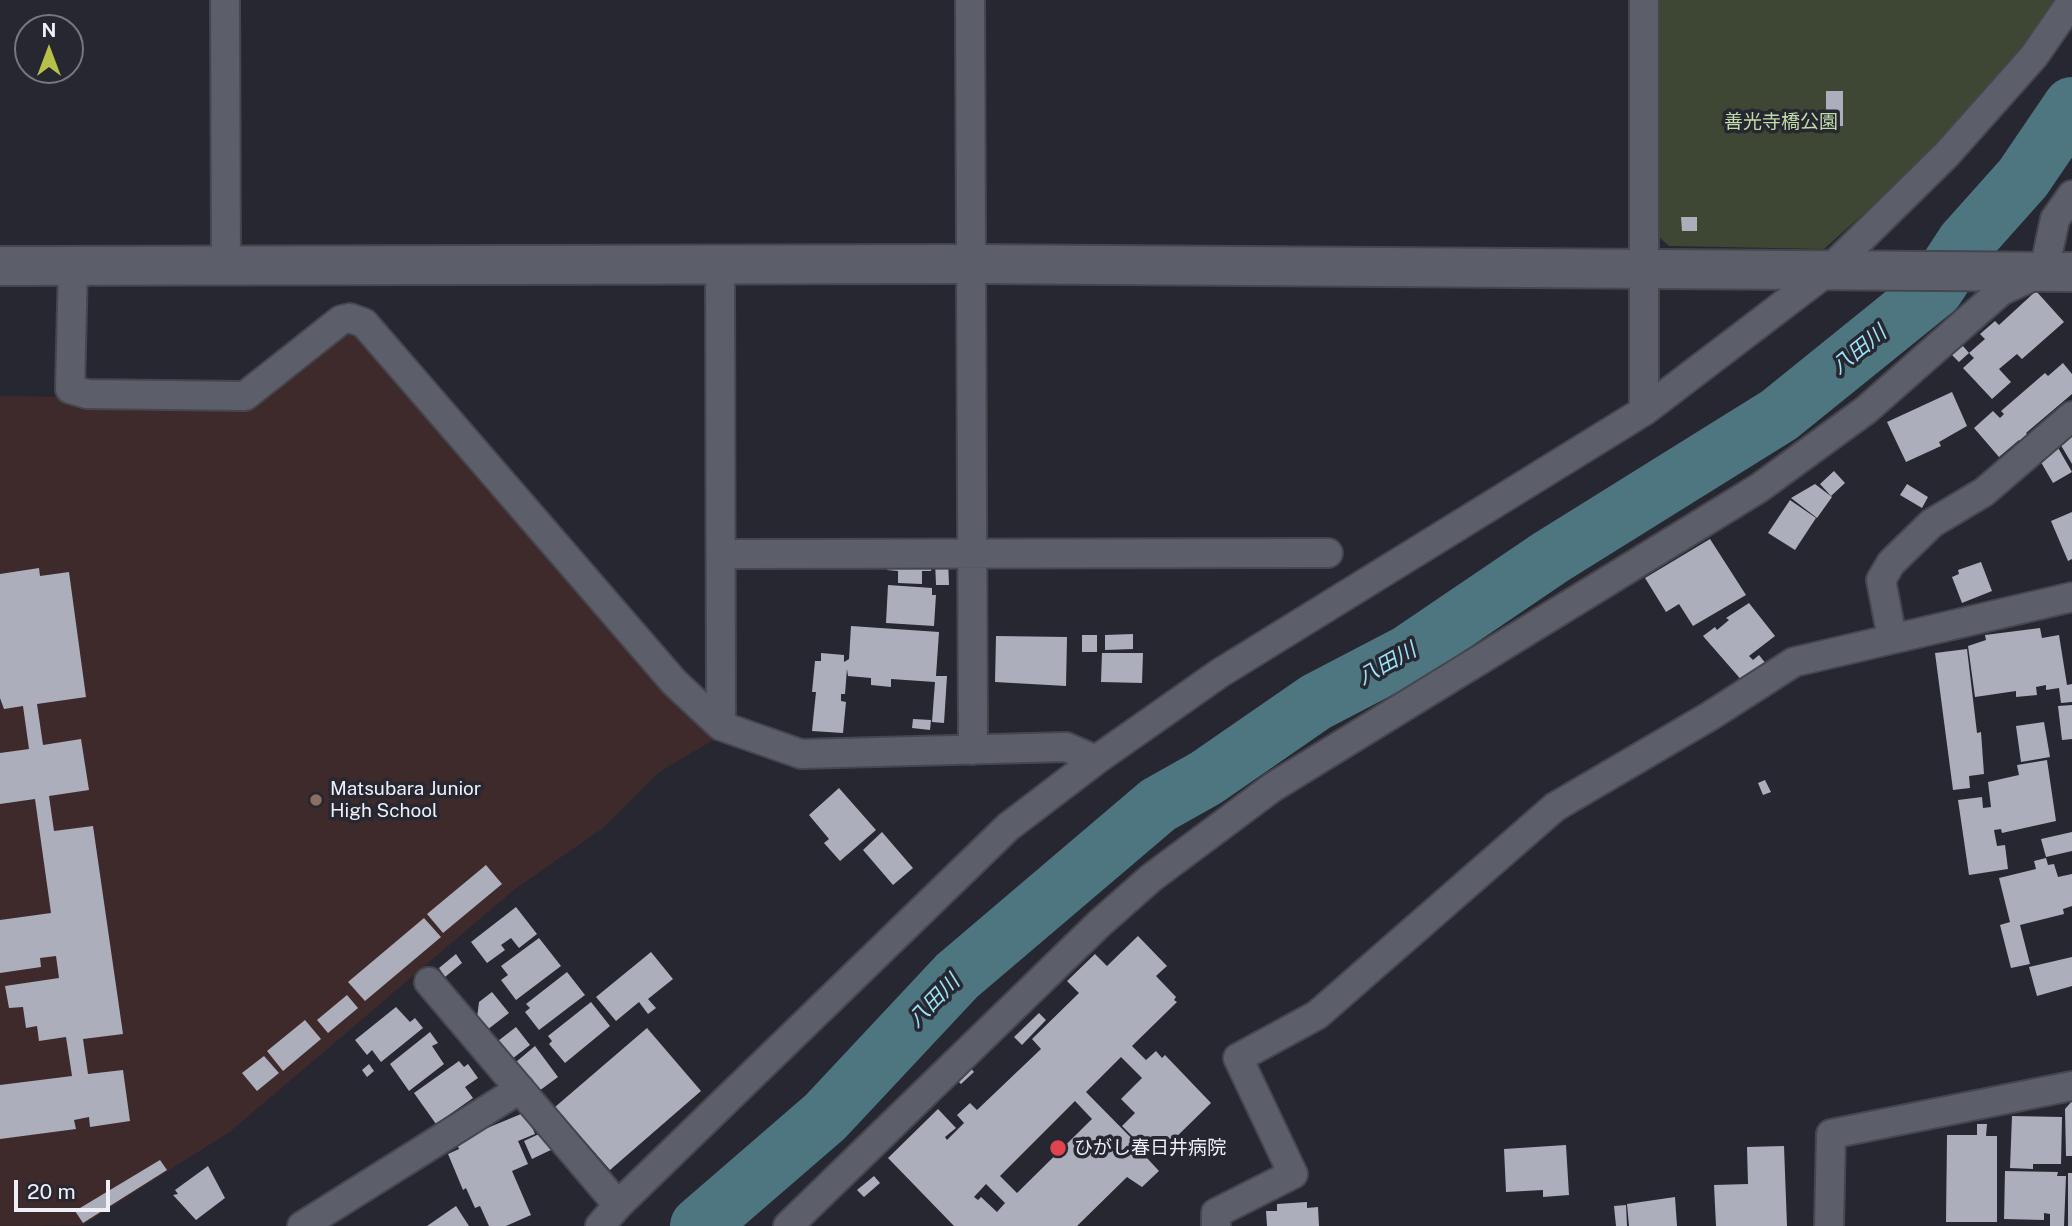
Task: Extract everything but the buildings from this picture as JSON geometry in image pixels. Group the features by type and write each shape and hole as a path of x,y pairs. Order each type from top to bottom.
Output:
{"street":[{"path":"225,0 226,265"},
{"path":"970,0 974,750"},
{"path":"1644,0 1644,411"},
{"path":"600,1226 618,1205 1008,827 1096,760 1220,673 1644,411 1829,270 1947,154 2035,56 2072,1"},
{"path":"2058,271 2055,219 2072,195"},
{"path":"720,264 721,726"},
{"path":"0,266 971,264 2058,271"},
{"path":"73,265 70,389 87,394 245,396 341,320 350,318 364,323 674,682 721,726 801,754 1066,747 1096,760"},
{"path":"788,1226 1100,923 1151,878 1273,787 1759,488 1866,410 2001,291 2058,271"},
{"path":"1892,638 1881,580 1891,563 1932,523 1984,492 2072,416"},
{"path":"721,554 1328,553"},
{"path":"1216,1226 1216,1213 1293,1174 1238,1058 1317,1015 1555,807 1710,716 1794,662 2072,597"},
{"path":"429,982 618,1205"},
{"path":"1829,1226 1831,1134 2072,1086"},
{"path":"302,1226 520,1089"}],"shaded area":[{"name":"Matsubara Junior High School","path":"349,322 717,738 659,772 603,828 515,889 231,1131 83,1225 0,1226 0,396 251,399"}],"green space":[{"name":"善光寺橋公園","path":"1657,0 2061,0 2038,35 1920,163 1824,249 1669,246 1657,235"}],"waterway":[{"name":"八田川","path":"699,1226 825,1117 957,976 1158,805 1206,778 1316,702 1408,654 1551,557 1779,415 1935,289 1965,243 2023,178 2072,106"}],"place":[{"name":"Matsubara Junior High School","path":"316,800"},
{"name":"ひがし春日井病院","path":"1058,1148"}]}
